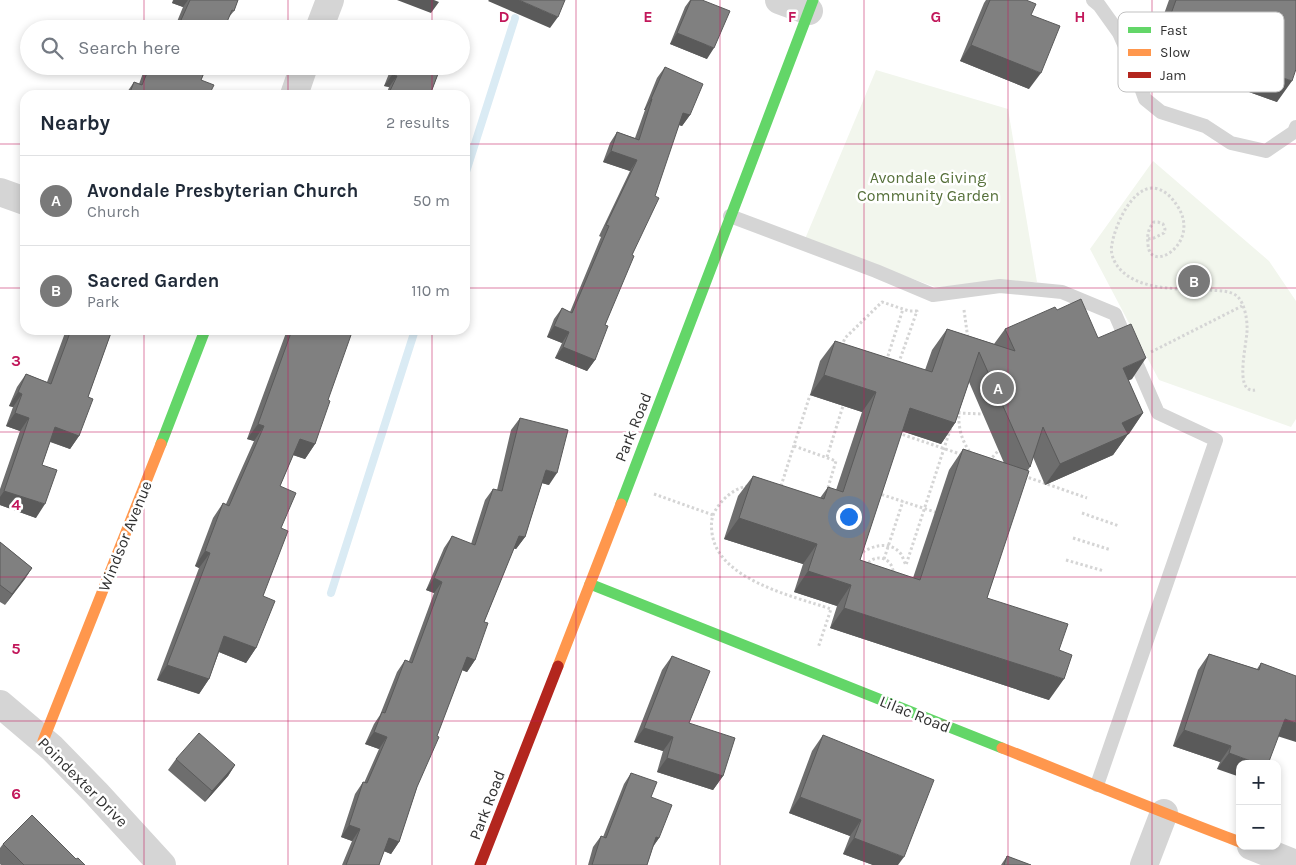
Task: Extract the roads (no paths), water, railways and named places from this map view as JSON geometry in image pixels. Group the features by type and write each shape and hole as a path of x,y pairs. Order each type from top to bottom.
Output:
{"street":[{"path":"322,20 330,0"},
{"path":"779,0 811,6"},
{"name":"Park Road","path":"480,865 689,328 811,6"},
{"path":"296,90 301,75"},
{"path":"0,192 20,199"},
{"name":"Windsor Avenue","path":"43,741 203,335"},
{"name":"Lilac Road","path":"590,584 1236,840"},
{"name":"Poindexter Drive","path":"0,704 52,748 162,865"},
{"path":"1144,865 1164,813"},
{"path":"1260,850 1296,864"}],"lane":[{"path":"1093,0 1118,31"},
{"path":"1142,92 1145,99 1161,112 1205,126 1231,143 1266,151 1294,132 1296,127"},
{"path":"730,216 876,271 933,295 1000,286 1062,292 1115,314 1158,413 1216,440 1097,784"}],"waterway":[{"path":"470,159 515,18"},
{"path":"331,593 413,335"}],"place":[{"name":"Sacred Garden","path":"1194,281"},
{"name":"Avondale Presbyterian Church","path":"998,388"}],"park label":[{"name":"Avondale Giving Community Garden","path":"928,186"}]}
